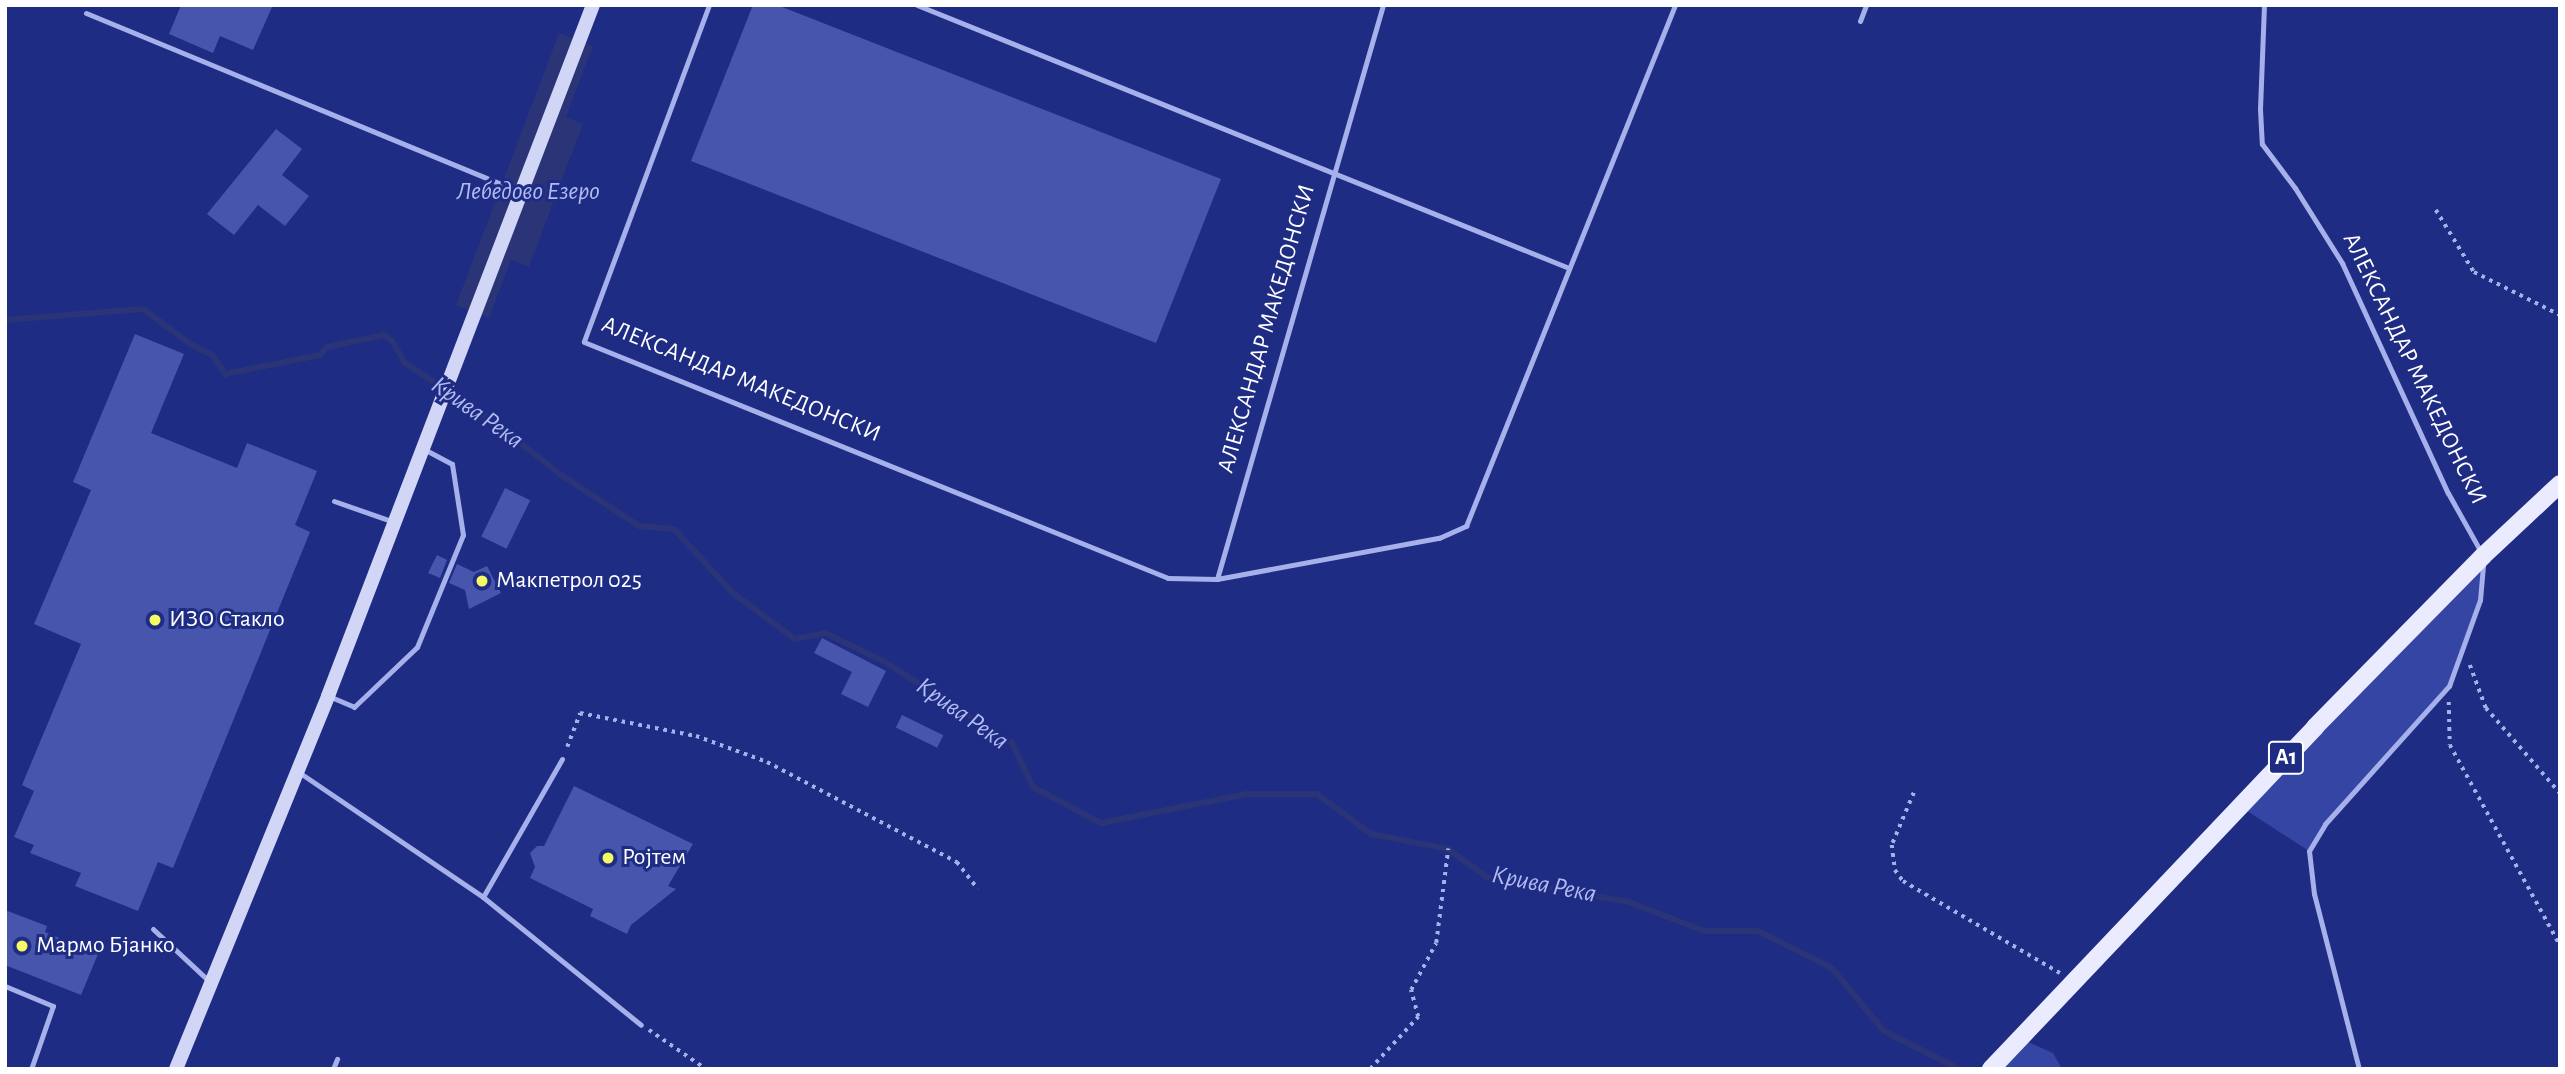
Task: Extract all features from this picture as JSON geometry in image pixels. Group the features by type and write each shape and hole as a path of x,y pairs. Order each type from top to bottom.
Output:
{"main road":[{"path":"176,1069 328,696 593,5"},
{"name":"A1","path":"1991,1069 2315,727 2483,556 2560,484"}],"lane":[{"name":"АЛЕКСАНДАР МАКЕДОНСКИ","path":"709,5 584,342 1168,578 1217,579 1439,538 1466,526 1675,5"},
{"name":"АЛЕКСАНДАР МАКЕДОНСКИ","path":"917,5 1569,268"},
{"name":"АЛЕКСАНДАР МАКЕДОНСКИ","path":"1217,579 1384,5"},
{"path":"1860,21 1866,5"},
{"name":"АЛЕКСАНДАР МАКЕДОНСКИ","path":"2264,5 2260,109 2263,144 2295,188 2342,263 2448,493 2483,556"},
{"path":"86,13 521,192"},
{"path":"328,696 354,707 417,647 463,535 452,464 423,449"},
{"path":"334,501 394,522"},
{"path":"2359,1069 2314,894 2309,851 2325,824 2449,686 2480,600 2483,556"},
{"path":"483,897 562,759"},
{"path":"297,771 483,897 641,1025"},
{"path":"153,929 210,982"},
{"path":"5,986 53,1006 31,1069"},
{"path":"333,1069 337,1059"}],"path":[{"path":"2436,210 2474,272 2560,314"},
{"path":"2463,646 2486,708 2560,793"},
{"path":"2449,686 2450,745 2560,945"},
{"path":"562,759 580,713 696,736 767,762 957,862 978,889"},
{"path":"1914,793 1892,845 1895,870 1903,881 2056,969 2072,984"},
{"path":"1370,1069 1418,1017 1411,990 1436,943 1448,849"},
{"path":"641,1025 706,1069"}],"shaded area":[{"path":"2483,556 2480,600 2449,686 2325,824 2309,851 2241,807"},
{"path":"2019,1038 2053,1053 2062,1069 1991,1069"}],"water":[{"name":"Лебедово Езеро","path":"559,33 593,46 566,117 583,124 529,267 511,260 489,318 456,305"}],"building":[{"path":"181,5 273,5 253,50 220,36 213,53 169,34"},
{"path":"753,5 777,5 1221,179 1156,343 691,161"},
{"path":"276,129 302,149 282,175 309,196 285,226 258,205 234,235 207,214"},
{"name":"ИЗО Стакло","path":"135,334 184,354 151,433 237,468 247,443 317,471 295,525 310,532 173,868 158,862 138,911 75,886 81,873 30,853 34,845 14,837 34,791 22,785 81,644 34,624 91,490 73,482"},
{"path":"505,488 530,500 506,549 481,537"},
{"path":"437,555 447,560 440,578 428,573"},
{"name":"Макпетрол 025","path":"457,564 474,572 487,566 501,593 469,609 465,590 449,583"},
{"path":"822,638 886,671 868,707 841,694 852,672 814,653"},
{"path":"902,715 943,735 937,748 896,728"},
{"name":"Ројтем","path":"574,786 693,844 668,886 676,889 631,925 627,934 590,916 593,909 530,878 535,867 530,853 537,846 544,846"},
{"path":"5,910 47,926 45,932 98,954 81,995 5,965"}],"waterway":[{"name":"Крива Река","path":"5,320 143,309 189,343 213,356 225,374 320,355 327,347 384,335 392,341 405,363 486,416 560,474 639,526 674,529 734,594 795,639 825,633 885,662 1012,743 1033,787 1101,823 1247,794 1317,794 1371,834 1448,849 1487,877 1629,902 1704,931 1758,931 1832,968 1884,1031 1959,1069"}],"place":[{"name":"Макпетрол 025","path":"482,581"},
{"name":"ИЗО Стакло","path":"155,620"},
{"name":"Ројтем","path":"608,858"},
{"name":"Мармо Бјанко","path":"22,946"}]}
